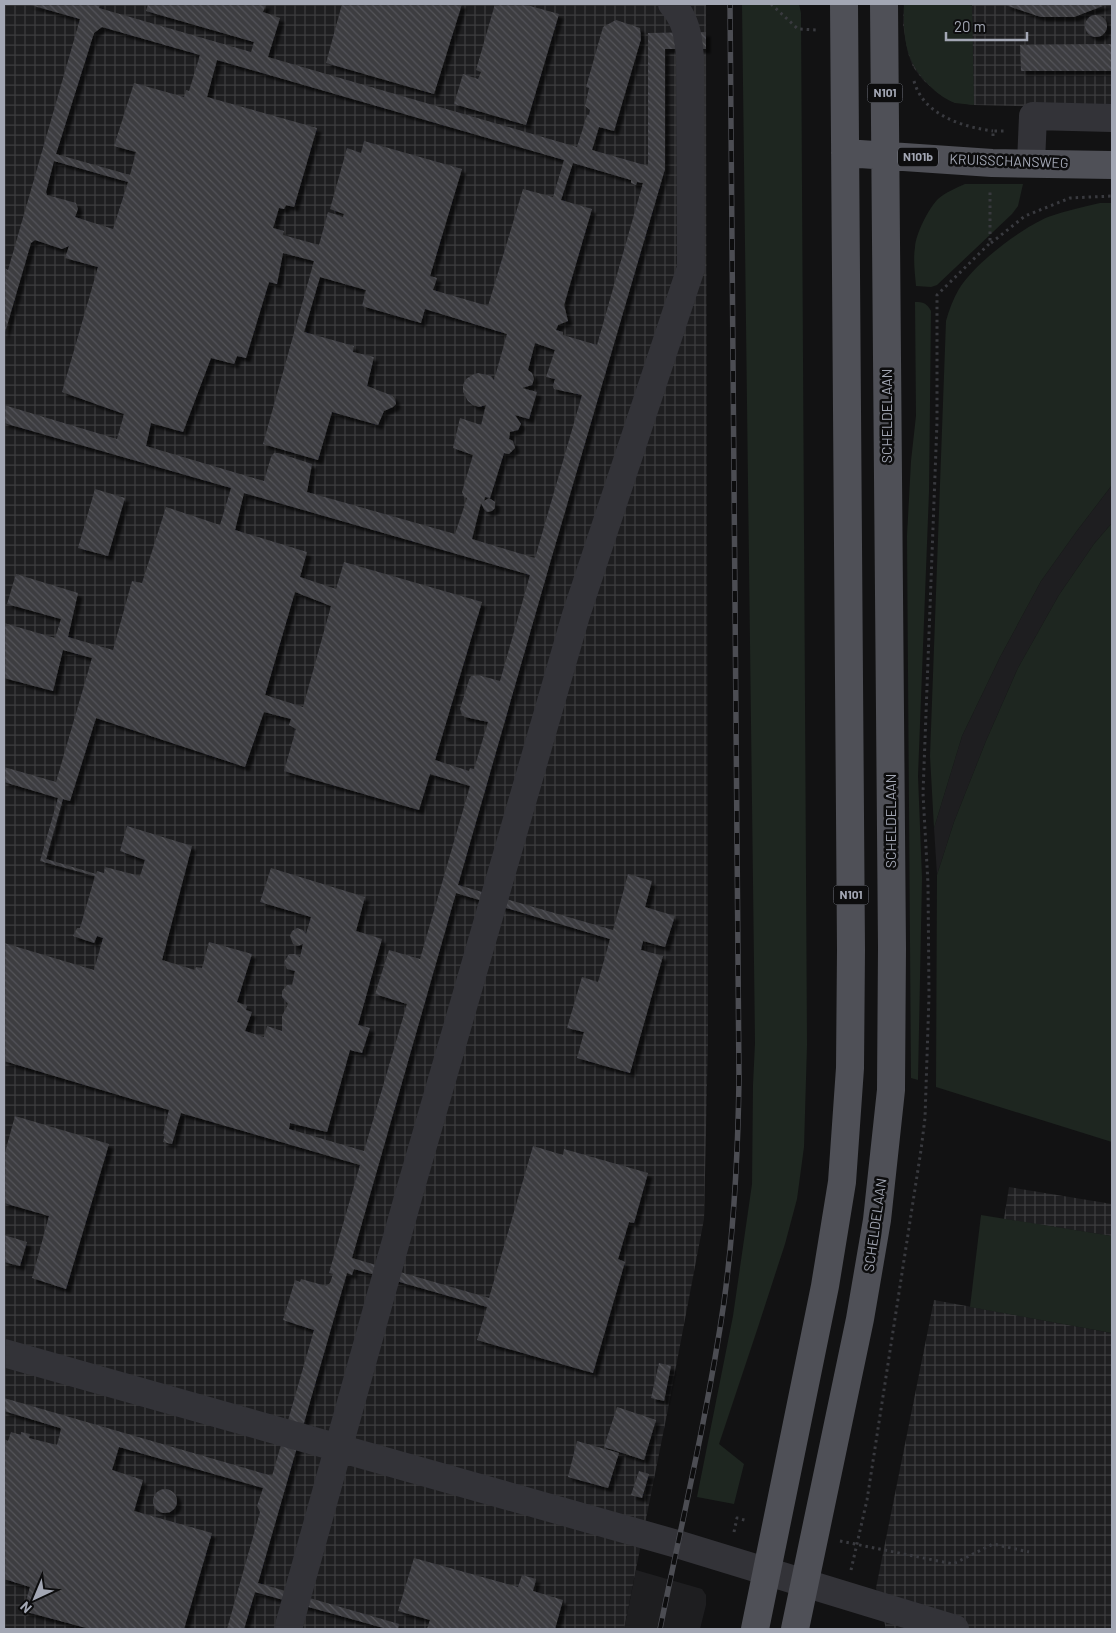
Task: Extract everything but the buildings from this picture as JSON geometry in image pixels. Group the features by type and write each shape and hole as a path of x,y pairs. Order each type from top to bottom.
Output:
{"main road":[{"name":"N101","path":"755,1629 825,1286 842,1182 850,1068 851,950 844,4"},
{"name":"SCHELDELAAN","path":"795,1629 870,1266 877,1220 891,1090 892,948 884,4"},
{"name":"KRUISSCHANSWEG","path":"845,153 885,154 992,163 1112,165"}],"street":[{"path":"288,1629 409,1194 576,615 691,268 690,56 687,30 678,11 672,4"},
{"path":"1031,163 1033,116 1112,118"},
{"path":"4,1353 668,1541 955,1629"}],"path":[{"path":"990,243 992,163"},
{"path":"1029,1552 993,1544 953,1564 856,1545 867,1500 925,1118 929,996 928,884 923,793 937,422 937,295 990,243 1025,216 1070,198 1112,196"}],"shaded area":[{"path":"4,4 706,4 708,1041 704,1219 624,1629 4,1629"},
{"path":"742,4 799,4 801,13 807,1045 804,1147 797,1199 785,1244 719,1444 744,1464 734,1504 697,1497 733,1316 752,1184 755,1043"},
{"path":"904,4 1112,4 1112,108 974,105 953,102 938,93 923,80 913,67 908,53 903,24"},
{"path":"904,4 972,4 974,105 955,103 946,99 923,79 916,69 907,50 904,28"},
{"path":"965,184 1023,184 1018,206 1012,214 937,285 931,287 916,286 914,252 923,222 938,199"},
{"path":"1100,203 1112,203 1112,485 1041,581 1000,657 962,736 934,828 930,756 946,321 955,297 966,279 987,258 1012,238 1048,217"},
{"path":"915,302 928,306 931,311 929,492 918,776 922,878 918,1080 911,1078 907,536 911,461 916,416"},
{"path":"1112,485 1112,523 1094,544 1059,595 1018,668 986,741 954,822 937,875 934,828 962,736 1000,657 1041,581"},
{"path":"1112,523 1112,1142 936,1087 937,875 954,822 986,741 1018,668 1059,595 1094,544"},
{"path":"1009,1187 1112,1204 1112,1236 1004,1219"},
{"path":"981,1215 1112,1236 1112,1333 970,1307"},
{"path":"934,1300 1112,1333 1112,1629 886,1629 876,1588"},
{"path":"636,1570 702,1589 706,1595 706,1605 700,1629 624,1629"}],"railway":[{"path":"660,1629 703,1425 718,1343 733,1219 736,1163 739,1079 730,4"}]}
